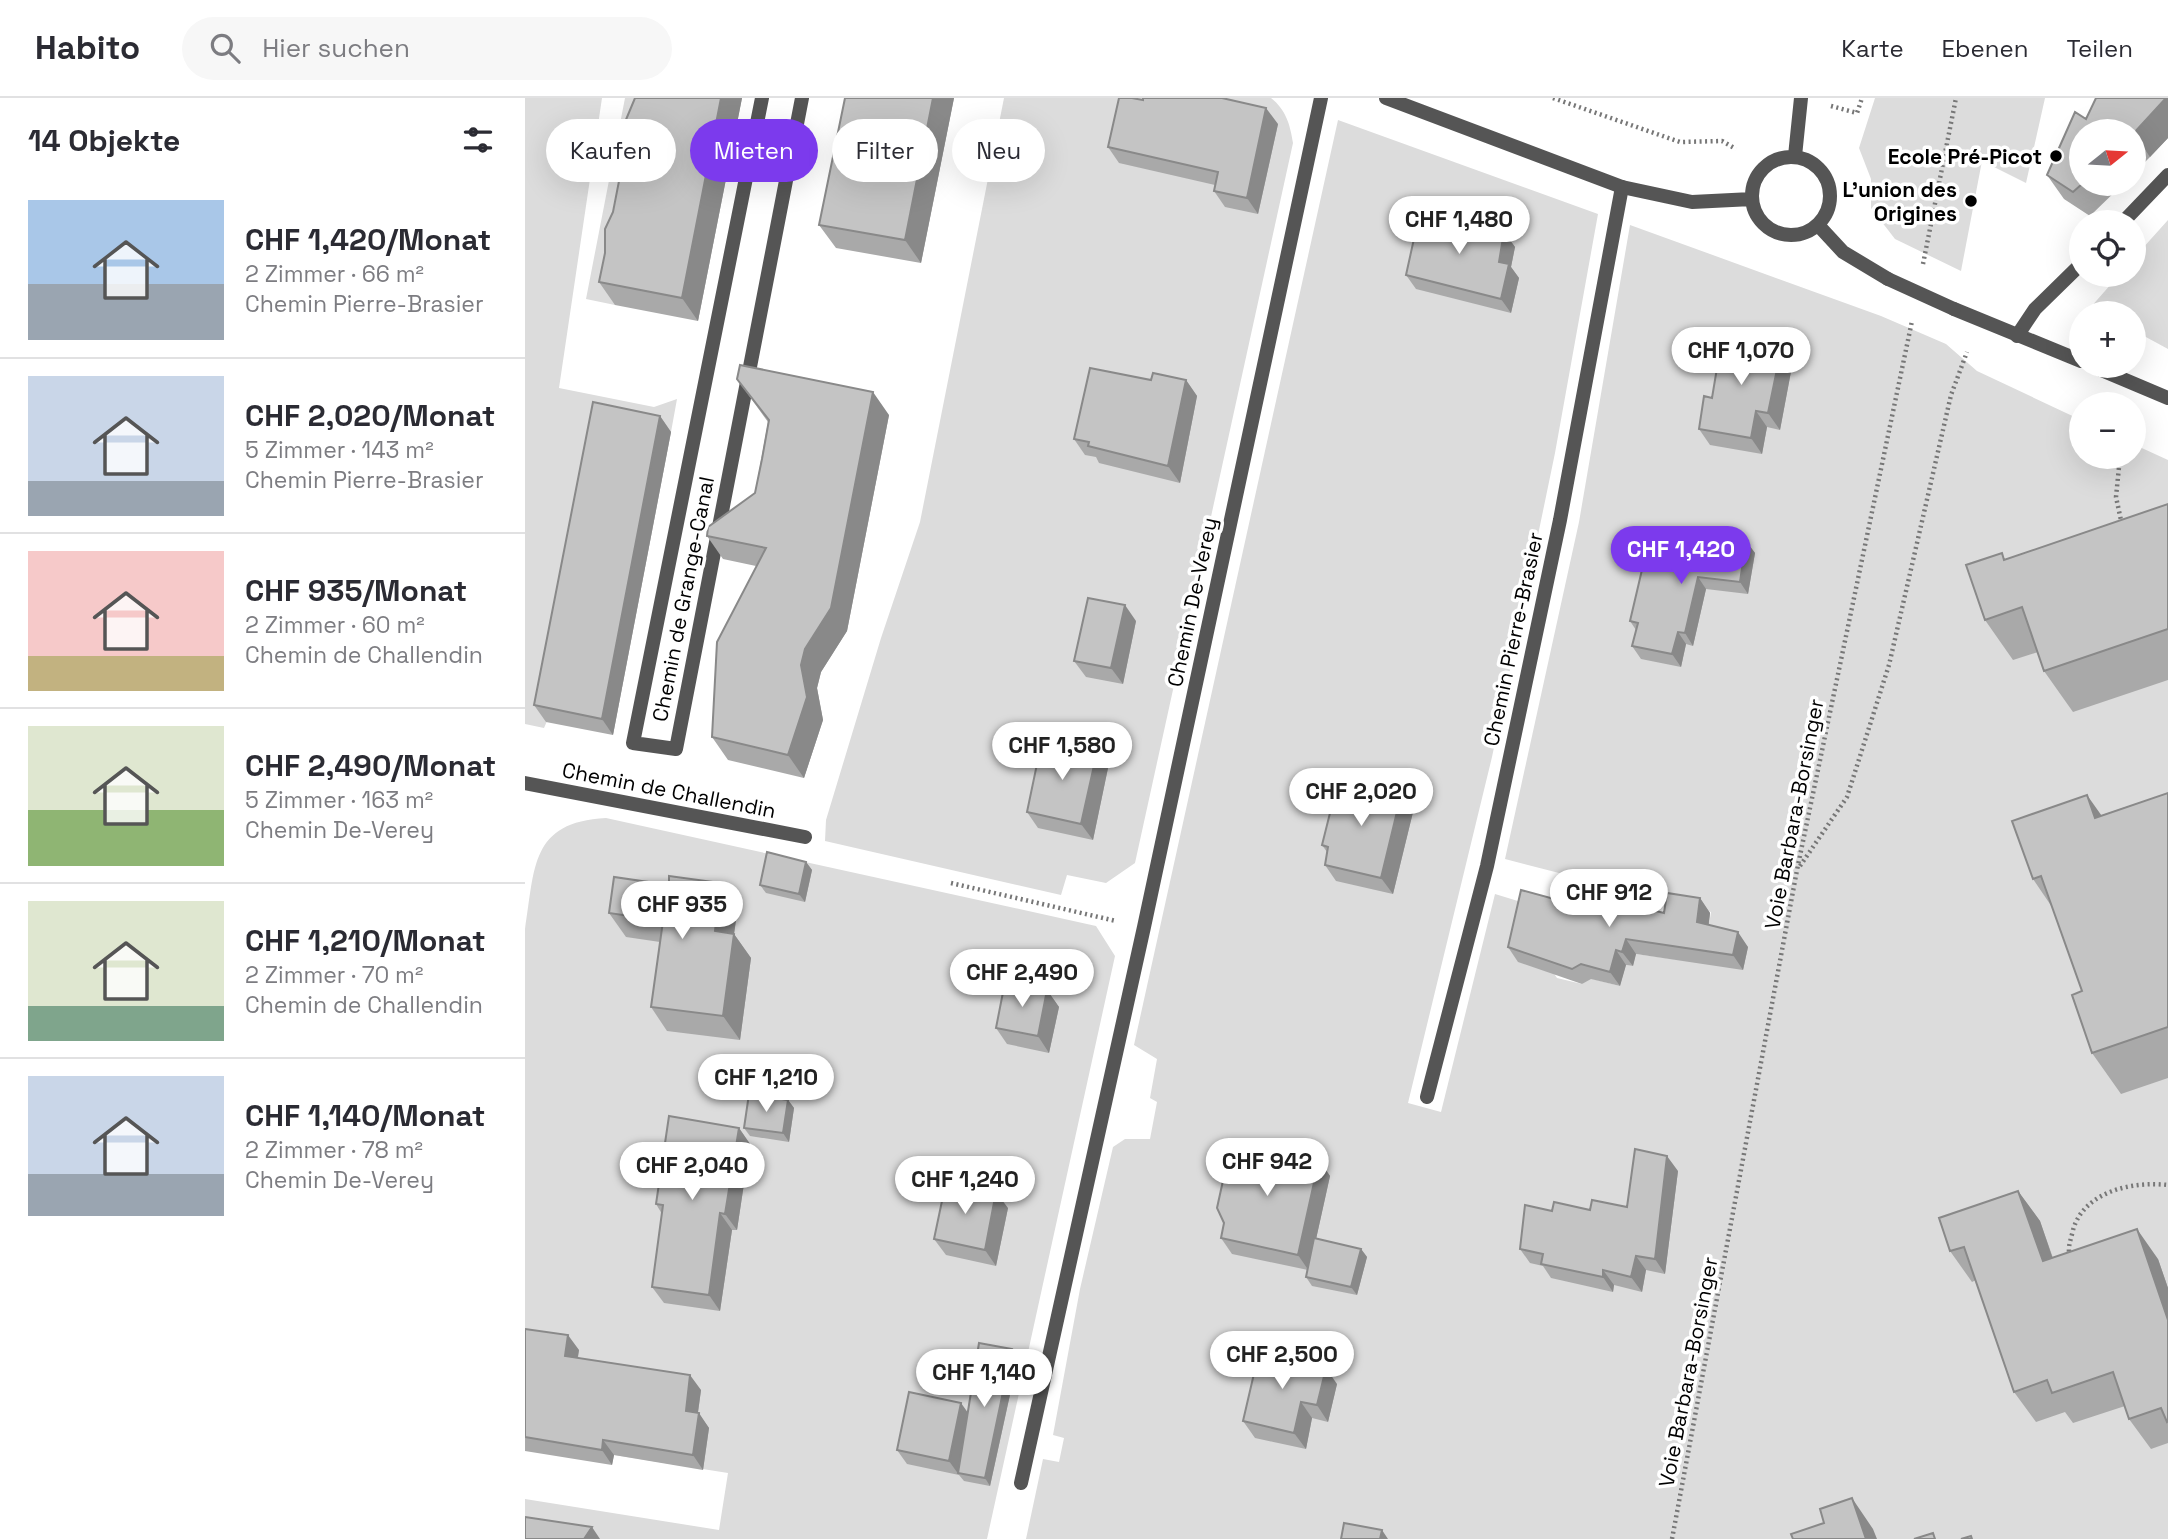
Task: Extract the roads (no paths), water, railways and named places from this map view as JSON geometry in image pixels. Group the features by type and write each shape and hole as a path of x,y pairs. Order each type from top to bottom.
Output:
{"street":[{"name":"Chemin de Grange-Canal","path":"762,98 633,743 675,750 802,98"},
{"name":"Chemin De-Verey","path":"1021,1483 1144,928 1321,98"},
{"path":"1386,98 1622,187 1692,202 1752,200"},
{"path":"1795,156 1801,98"},
{"path":"1795,156 1809,161 1821,170 1829,183 1831,198 1827,213 1818,225 1803,234 1786,235 1770,229 1757,216 1752,200 1759,173 1768,163 1795,156"},
{"path":"2134,210 2168,175"},
{"name":"Chemin Pierre-Brasier","path":"1427,1097 1487,866 1560,520 1622,187"},
{"path":"1818,225 1843,252 1888,279 2069,356"},
{"path":"2017,336 2035,309 2069,276"},
{"path":"2120,378 2168,398"},
{"name":"Chemin de Challendin","path":"525,783 805,837"}],"place":[{"name":"Ecole Pré-Picot","path":"2056,156"},
{"name":"L'union des Origines","path":"1971,201"}]}
